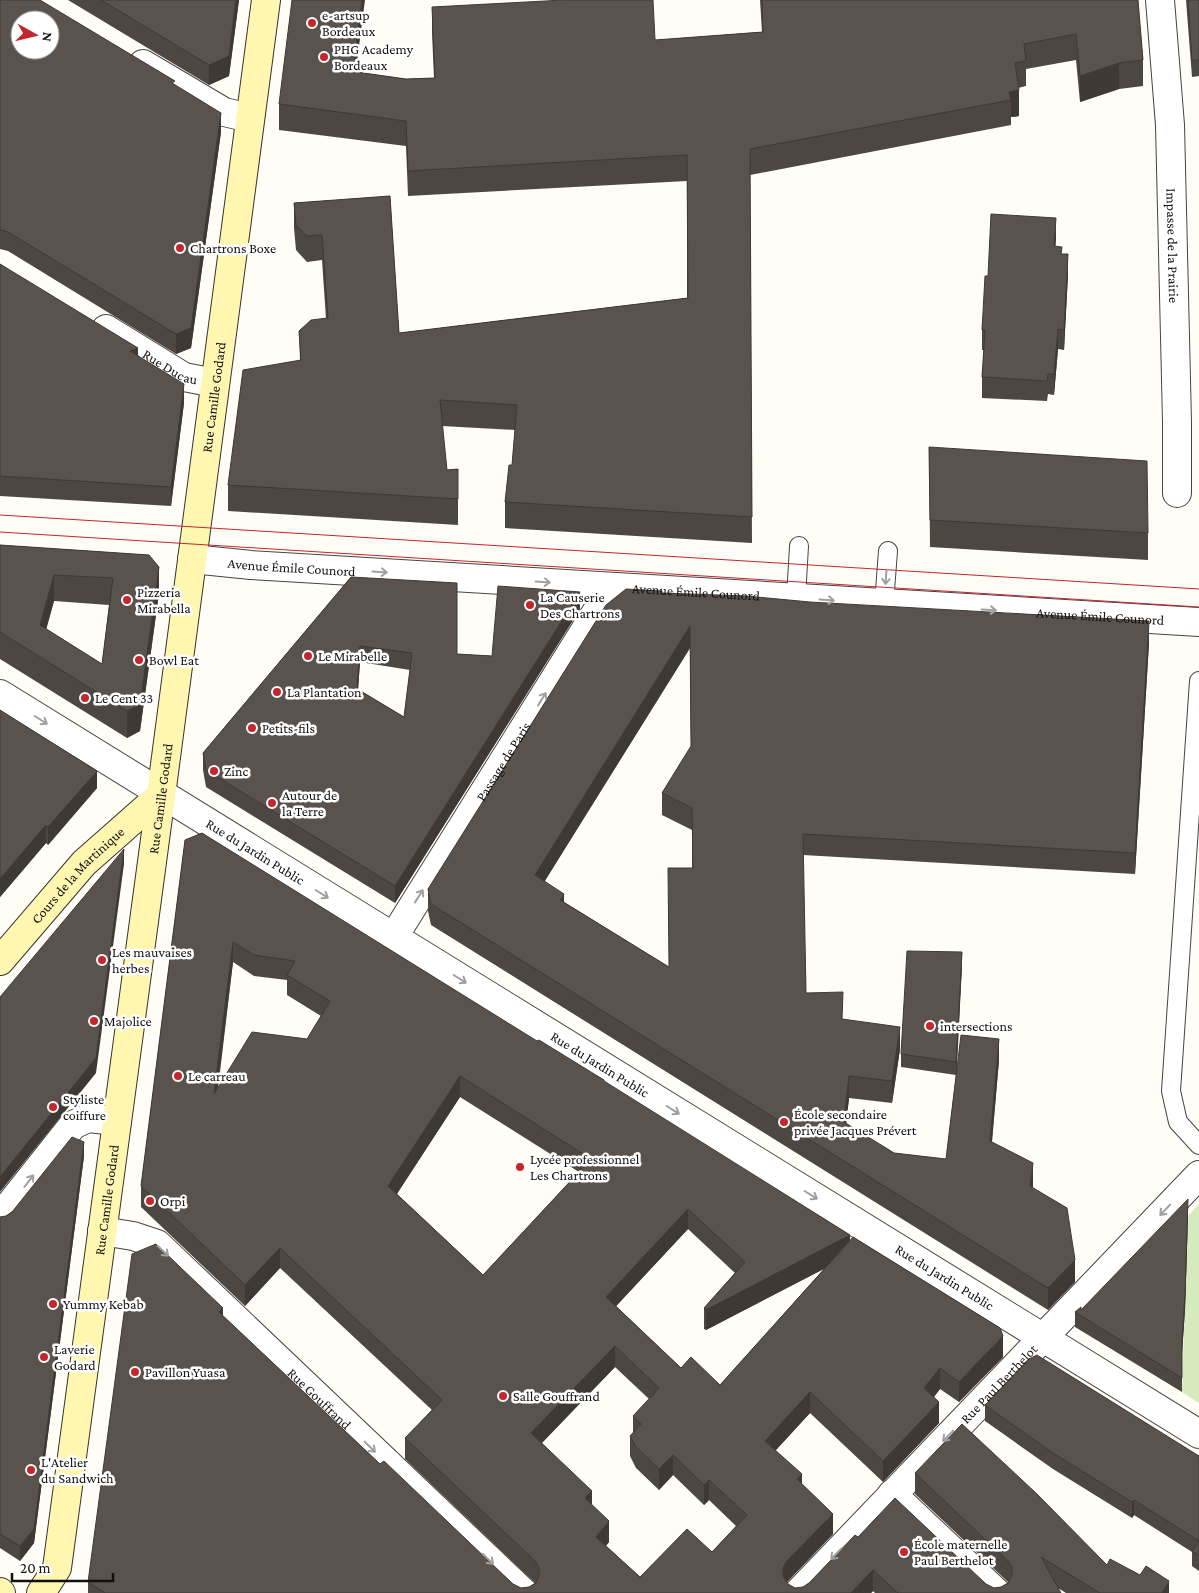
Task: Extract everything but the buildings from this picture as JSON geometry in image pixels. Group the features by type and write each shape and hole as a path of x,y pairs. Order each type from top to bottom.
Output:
{"street":[{"name":"Rue Camille Godard","path":"41,1593 57,1568 266,0"},
{"name":"Impasse de la Prairie","path":"1160,0 1170,126 1177,422 1176,493"},
{"path":"123,51 224,112 250,118"},
{"name":"Rue Ducau","path":"84,316 184,377 215,383"},
{"name":"Avenue Émile Counord","path":"192,559 252,565 1199,622"},
{"name":"Passage de Paris","path":"393,938 612,587"},
{"name":"Rue du Jardin Public","path":"0,694 1199,1434"},
{"name":"Cours de la Martinique","path":"0,961 84,864 161,794"},
{"path":"0,1217 73,1125 88,1118 117,1121"},
{"name":"Rue Paul Berthelot","path":"798,1593 1199,1175"},
{"name":"Rue Gouffrand","path":"102,1231 133,1236 156,1244 524,1593"},
{"path":"892,1494 997,1593"}],"lane":[{"path":"796,598 799,546"},
{"path":"884,604 888,551"},
{"path":"1199,681 1171,1091 1178,1122 1199,1145"}],"green space":[{"path":"1199,1204 1199,1403 1182,1392 1188,1216"}],"tram line":[{"path":"0,515 1199,589"},
{"path":"0,532 1199,607"}],"place":[{"name":"e-artsup Bordeaux","path":"312,23"},
{"name":"PHG Academy Bordeaux","path":"324,57"},
{"name":"Chartrons Boxe","path":"180,248"},
{"name":"Pizzeria Mirabella","path":"127,600"},
{"name":"La Causerie Des Chartrons","path":"530,605"},
{"name":"Le Mirabelle","path":"308,656"},
{"name":"Bowl Eat","path":"139,660"},
{"name":"La Plantation","path":"277,692"},
{"name":"Le Cent 33","path":"85,698"},
{"name":"Petits-fils","path":"252,728"},
{"name":"Zinc","path":"214,771"},
{"name":"Autour de la Terre","path":"272,803"},
{"name":"Les mauvaises herbes","path":"102,960"},
{"name":"Majolice","path":"94,1021"},
{"name":"intersections","path":"930,1026"},
{"name":"Le carreau","path":"178,1076"},
{"name":"Styliste coiffure","path":"53,1107"},
{"name":"École secondaire privée Jacques Prévert","path":"784,1122"},
{"name":"Lycée professionnel Les Chartrons","path":"520,1167"},
{"name":"Orpi","path":"150,1201"},
{"name":"Yummy Kebab","path":"53,1304"},
{"name":"Laverie Godard","path":"44,1357"},
{"name":"Pavillon Yuasa","path":"135,1372"},
{"name":"Salle Gouffrand","path":"503,1396"},
{"name":"L'Atelier du Sandwich","path":"31,1470"},
{"name":"École maternelle Paul Berthelot","path":"904,1552"}]}
